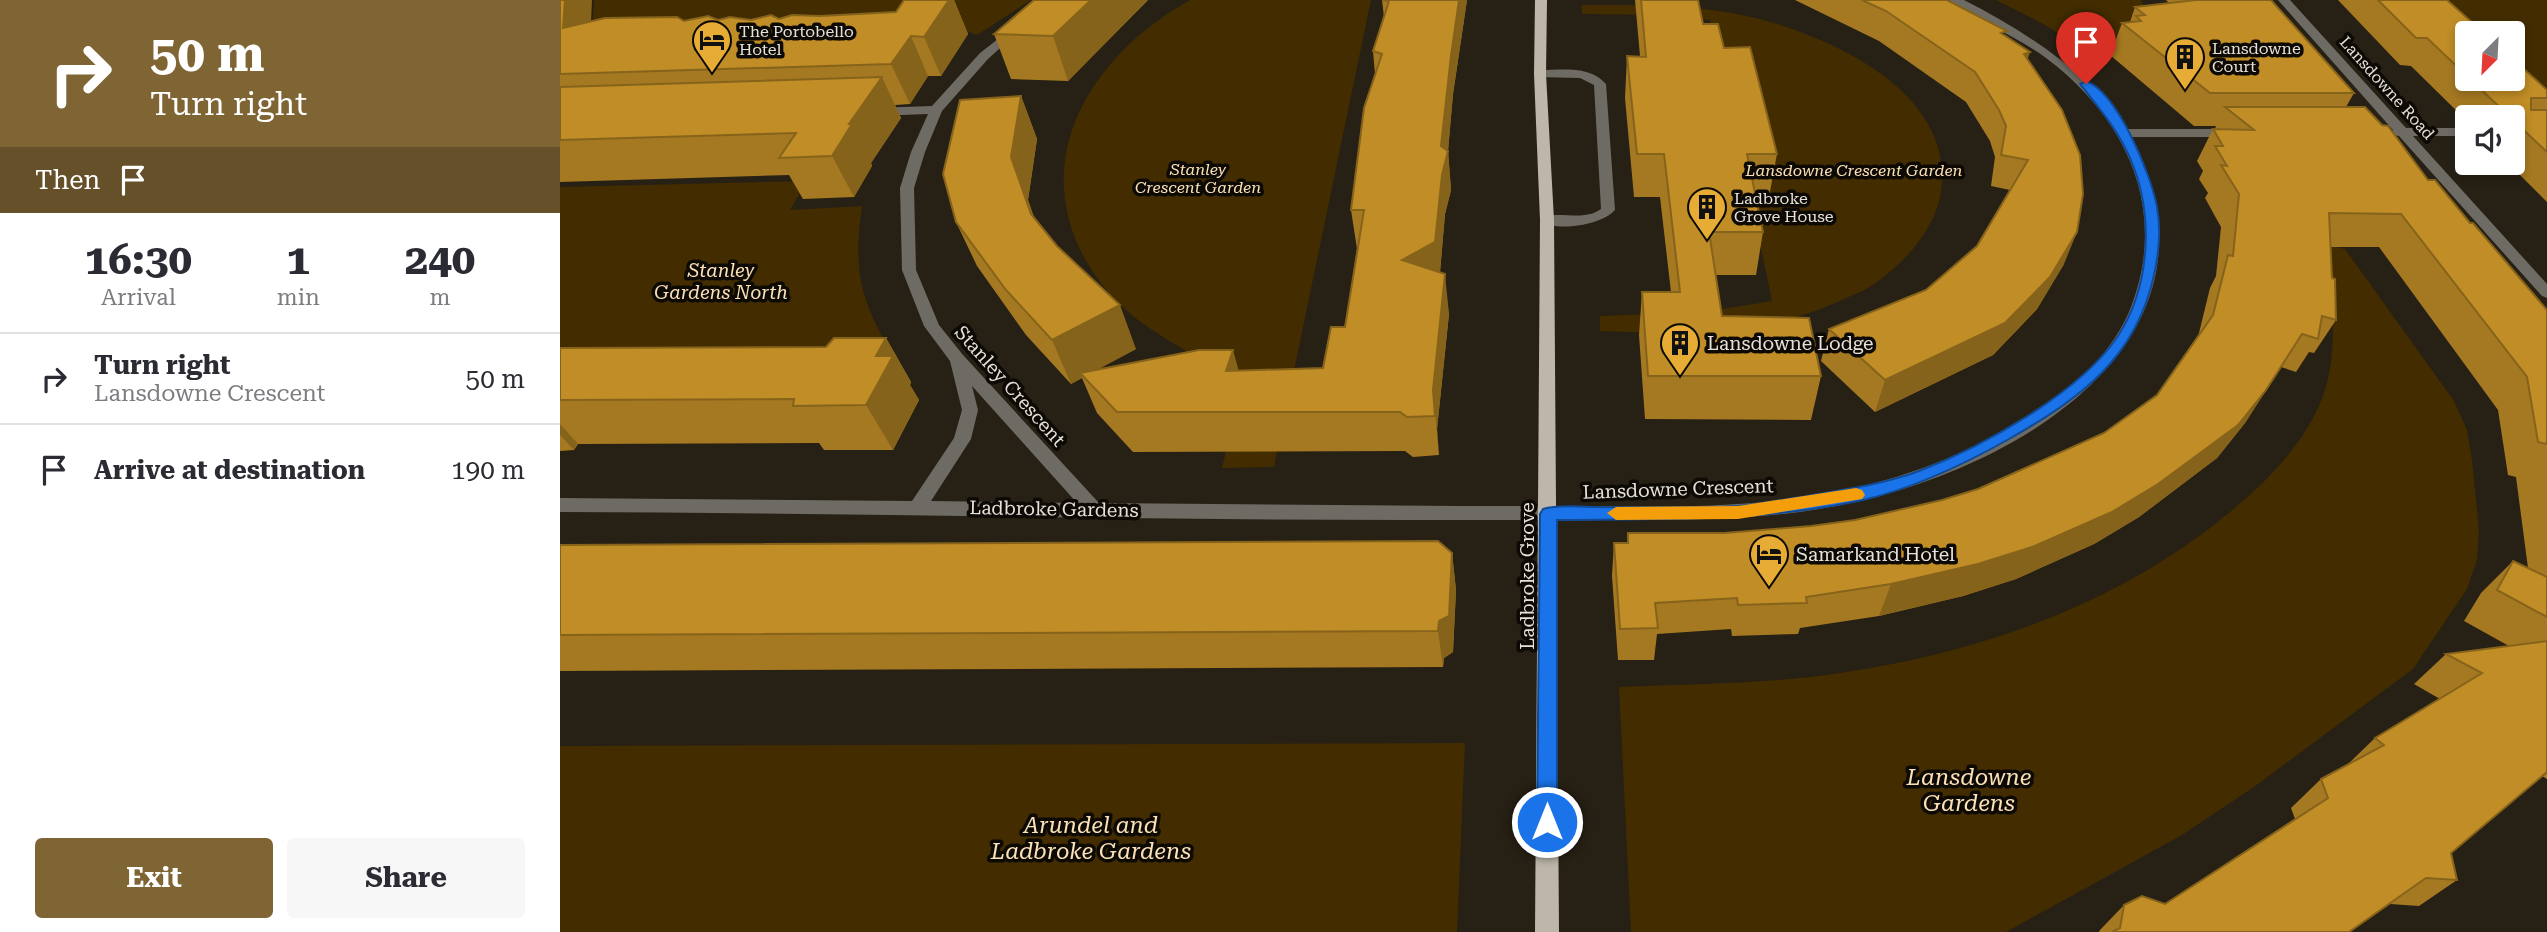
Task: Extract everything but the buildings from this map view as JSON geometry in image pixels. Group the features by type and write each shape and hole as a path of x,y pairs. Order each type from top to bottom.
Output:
{"main road":[{"name":"Ladbroke Grove","path":"1541,0 1540,74 1547,220 1549,514 1547,932"}],"street":[{"name":"Lansdowne Crescent","path":"1549,514 1738,512 1863,493 1924,475 2013,432 2051,409 2103,365 2125,337 2143,296 2152,256 2152,218 2147,186 2108,107 2058,61 2026,38 1955,0"},
{"name":"Lansdowne Road","path":"2284,0 2547,293"},
{"name":"Stanley Crescent","path":"1032,17 984,56 936,110 918,152 907,188 909,270 932,326 957,359 1096,511"},
{"path":"1540,74 1586,75 1600,84 1608,210 1600,218 1547,220"},
{"path":"858,113 936,110"},
{"path":"2384,133 2455,132"},
{"path":"2123,133 2254,133"},
{"path":"917,507 962,439 970,410 957,359"},
{"name":"Ladbroke Gardens","path":"560,505 1549,514"}],"green space":[{"path":"594,0 1031,0 977,35 969,32 592,31"},
{"name":"Stanley Crescent Garden","path":"1190,0 1371,0 1274,467 1222,468 1242,383 1168,340 1117,302 1103,286 1078,245 1066,204 1065,163 1074,125 1093,88 1119,55 1152,25"},
{"path":"1996,0 2141,0 2155,30 2070,43 2049,27"},
{"path":"2445,0 2547,0 2547,93 2525,73 2525,21 2469,21"},
{"name":"Lansdowne Crescent Garden","path":"1582,5 1648,5 1735,13 1818,39 1850,54 1880,73 1906,95 1926,121 1939,151 1942,184 1940,199 1919,242 1870,287 1815,311 1786,320 1725,330 1693,332 1600,331 1600,316 1704,312 1772,301 1750,196 1769,197 1723,89 1710,20 1665,15 1582,14"},
{"name":"Stanley Gardens North","path":"807,181 790,210 862,206 858,249 862,285 873,319 894,357 560,379 560,187"},
{"name":"Lansdowne Gardens","path":"2327,245 2345,249 2454,401 2467,430 2479,530 2477,560 2467,589 2413,669 2254,787 2182,835 2006,932 1631,932 1619,687 1813,677 1942,653 2040,622 2087,602 2177,551 2250,495 2293,449 2315,415 2328,378 2333,340"},
{"name":"Arundel and Ladbroke Gardens","path":"1465,743 1457,932 560,932 560,746"}],"slow traffic":[{"path":"1616,513 1738,512 1856,495"}],"place":[{"name":"The Portobello Hotel","path":"712,74"},
{"name":"Lansdowne Court","path":"2185,91"},
{"name":"Ladbroke Grove House","path":"1707,241"},
{"name":"Lansdowne Lodge","path":"1680,377"},
{"name":"Samarkand Hotel","path":"1769,588"}],"route":[{"path":"1547,822 1549,514 1738,512 1806,504 1863,493 1924,475 2013,432 2051,409 2103,365 2125,337 2143,296 2152,256 2152,218 2147,186 2136,157 2108,107 2086,84"}]}
